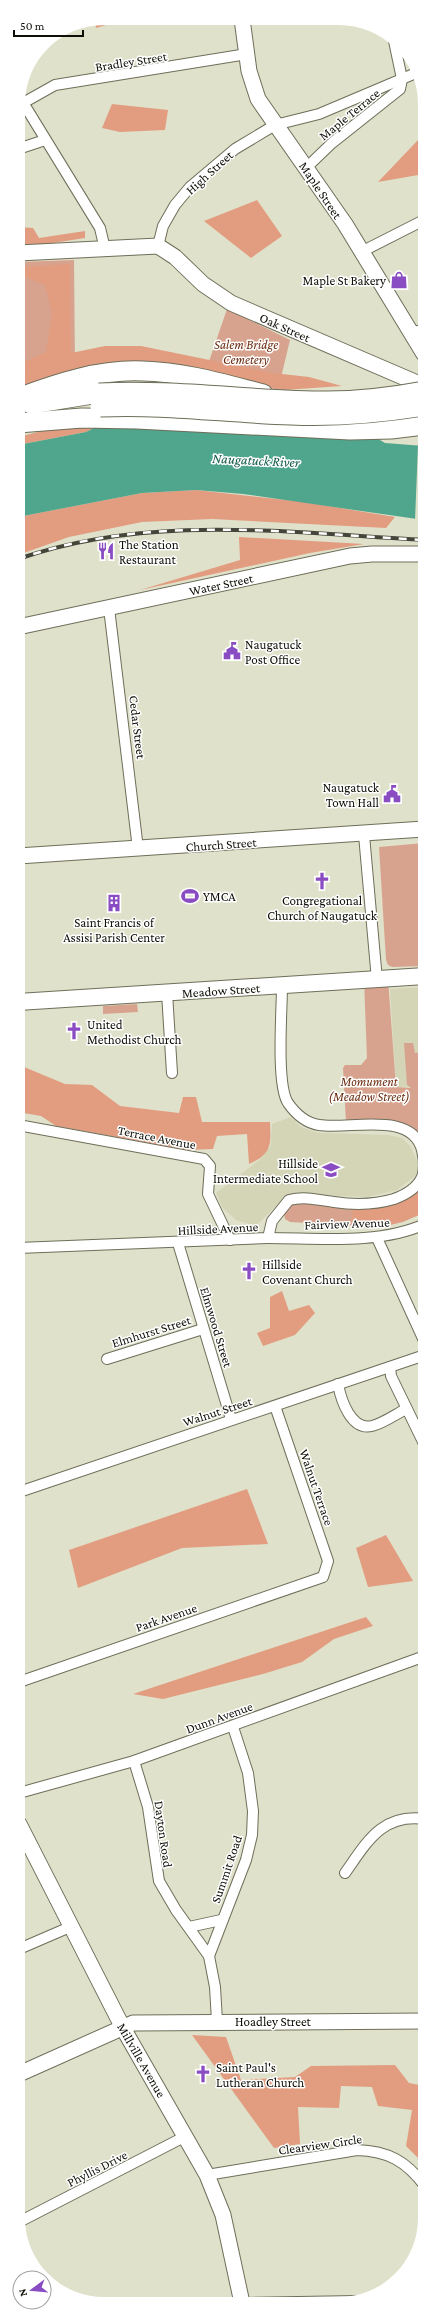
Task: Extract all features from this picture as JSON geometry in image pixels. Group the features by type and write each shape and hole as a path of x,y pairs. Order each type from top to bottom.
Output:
{"highway":[{"path":"25,396 92,376 142,370 195,377 314,405 411,413 418,416"},
{"path":"25,422 162,392 328,401 389,397 418,392"},
{"path":"100,406 324,430 377,430 418,426"},
{"path":"25,407 157,406 324,415 392,411 418,407"}],"main road":[{"name":"Meadow Street","path":"25,1002 418,977"}],"street":[{"name":"Maple Street","path":"243,25 249,70 258,99 306,168 361,252 418,331"},
{"path":"396,49 402,79"},
{"name":"Bradley Street","path":"25,98 55,85 247,54"},
{"name":"High Street","path":"158,246 169,215 190,187 235,149 276,125 319,114 412,75"},
{"name":"Maple Terrace","path":"306,168 332,143 400,89 402,79"},
{"path":"25,107 100,228 105,249"},
{"path":"25,147 45,140"},
{"path":"361,252 418,223"},
{"path":"25,253 158,246"},
{"name":"Oak Street","path":"158,246 175,257 203,284 231,303 418,383"},
{"name":"Water Street","path":"25,626 350,556 372,554 418,554"},
{"name":"Cedar Street","path":"109,608 138,849"},
{"name":"Church Street","path":"25,856 364,835 418,830"},
{"path":"364,835 377,980"},
{"name":"Hillside Avenue","path":"282,986 282,1082 285,1098 289,1104 304,1119 319,1125 390,1126 407,1129 418,1142"},
{"path":"167,993 172,1073"},
{"name":"Terrace Avenue","path":"25,1126 204,1159 210,1166 208,1194 230,1240"},
{"name":"Hillside Avenue","path":"25,1248 268,1238 272,1221 289,1200 303,1198 359,1205 385,1201 398,1197 418,1184"},
{"name":"Fairview Avenue","path":"268,1238 377,1238 408,1232 418,1227"},
{"path":"377,1238 418,1327"},
{"name":"Elmwood Street","path":"178,1242 231,1419"},
{"name":"Elmhurst Street","path":"107,1359 203,1329"},
{"name":"Walnut Street","path":"25,1490 231,1419 275,1406 418,1357"},
{"path":"390,1367 391,1376 418,1432"},
{"path":"338,1384 349,1415 362,1425 372,1426 406,1409"},
{"name":"Walnut Terrace","path":"275,1406 328,1561 323,1577"},
{"name":"Park Avenue","path":"25,1680 323,1577"},
{"name":"Dunn Avenue","path":"25,1791 134,1761 233,1727 418,1659"},
{"name":"Summit Road","path":"217,2021 215,1987 209,1956 221,1920 237,1884 252,1835 253,1811 248,1773 233,1727"},
{"name":"Dayton Road","path":"134,1761 148,1807 159,1881 167,1896 209,1956"},
{"path":"345,1873 369,1839 383,1826 398,1820 418,1819"},
{"name":"Millville Avenue","path":"25,1842 122,2028 207,2174 223,2215 241,2297"},
{"path":"189,1927 221,1920"},
{"path":"25,1946 70,1926"},
{"name":"Hoadley Street","path":"25,2071 133,2022 418,2021"},
{"name":"Phyllis Drive","path":"25,2219 186,2136"},
{"name":"Clearview Circle","path":"207,2174 357,2150 377,2150 398,2159 418,2176"}],"shaded area":[{"path":"106,25 96,28 96,26"},
{"path":"112,104 168,110 165,130 120,132 102,128"},
{"path":"418,140 418,175 378,182"},
{"path":"257,200 282,236 251,258 204,221"},
{"path":"25,227 33,228 39,238 85,231 85,238 40,245 25,245"},
{"path":"70,264 71,353 105,346 141,346 273,373 309,377 342,386 284,390 182,368 103,364 25,388 25,362 46,352 52,313 45,285 25,277 25,267"},
{"path":"81,426 96,427 86,432 25,444 25,435 54,428"},
{"path":"196,490 304,502 395,517 386,528 212,519 142,522 69,537 25,553 25,516 142,493"},
{"path":"239,537 364,544 310,553 140,590 240,560"},
{"path":"418,987 418,1086 396,1087 390,989"},
{"path":"25,1067 65,1084 92,1085 120,1106 179,1113 183,1097 196,1097 202,1122 270,1122 270,1143 266,1152 262,1156 249,1164 247,1134 217,1136 213,1149 188,1150 56,1126 41,1116 25,1113"},
{"name":"Hillside Intermediate School","path":"291,1117 301,1127 318,1133 389,1135 402,1138 410,1146 416,1158 418,1168 415,1176 397,1190 367,1197 293,1194 283,1199 259,1223 253,1225 236,1220 222,1207 216,1193 262,1158 271,1145 272,1124"},
{"path":"418,1189 418,1215 390,1225 352,1227 353,1208 392,1202"},
{"path":"282,1291 289,1311 309,1305 315,1313 295,1335 263,1346 257,1333 270,1328 270,1297"},
{"path":"247,1489 268,1544 182,1548 78,1588 69,1550"},
{"path":"386,1535 413,1581 368,1587 356,1548"},
{"path":"366,1617 373,1626 334,1639 302,1662 263,1674 163,1699 133,1694"},
{"path":"192,2035 226,2037 241,2080 295,2077 311,2066 395,2065 409,2083 418,2085 418,2158 406,2146 412,2110 378,2106 372,2087 341,2086 339,2108 298,2107 300,2144 274,2148"}],"green space":[{"path":"74,260 75,368 25,383 25,262"},
{"name":"Salem Bridge Cemetery","path":"227,309 290,340 278,390 205,373"},
{"path":"418,844 418,966 392,967 388,965 386,960 379,847"},
{"name":"Momument (Meadow Street)","path":"388,979 396,1087 411,1088 407,1085 404,1043 413,1043 415,1053 418,1053 418,1135 410,1128 390,1122 346,1122 343,1068 345,1065 361,1065 367,1058 364,981"},
{"path":"137,1004 138,1012 103,1014 103,1006"},
{"path":"416,1193 418,1197 418,1215 403,1222 381,1227 290,1222 285,1219 284,1214 295,1201 353,1208 410,1196"}],"water":[{"name":"Naugatuck River","path":"102,424 375,437 385,443 418,446 418,519 243,494 196,490 142,493 25,516 25,444 86,432"}],"pier":[{"path":"418,445 418,521 415,521"}],"railway":[{"path":"25,557 68,545 118,536 169,531 271,531 418,540"}],"place":[{"name":"Maple St Bakery","path":"399,280"},
{"name":"The Station Restaurant","path":"106,551"},
{"name":"Naugatuck Post Office","path":"232,651"},
{"name":"Naugatuck Town Hall","path":"392,794"},
{"name":"Congregational Church of Naugatuck","path":"322,881"},
{"name":"YMCA","path":"190,896"},
{"name":"Saint Francis of Assisi Parish Center","path":"114,903"},
{"name":"United Methodist Church","path":"74,1031"},
{"name":"Hillside Intermediate School","path":"331,1170"},
{"name":"Hillside Covenant Church","path":"249,1271"},
{"name":"Saint Paul's Lutheran Church","path":"203,2074"}]}
